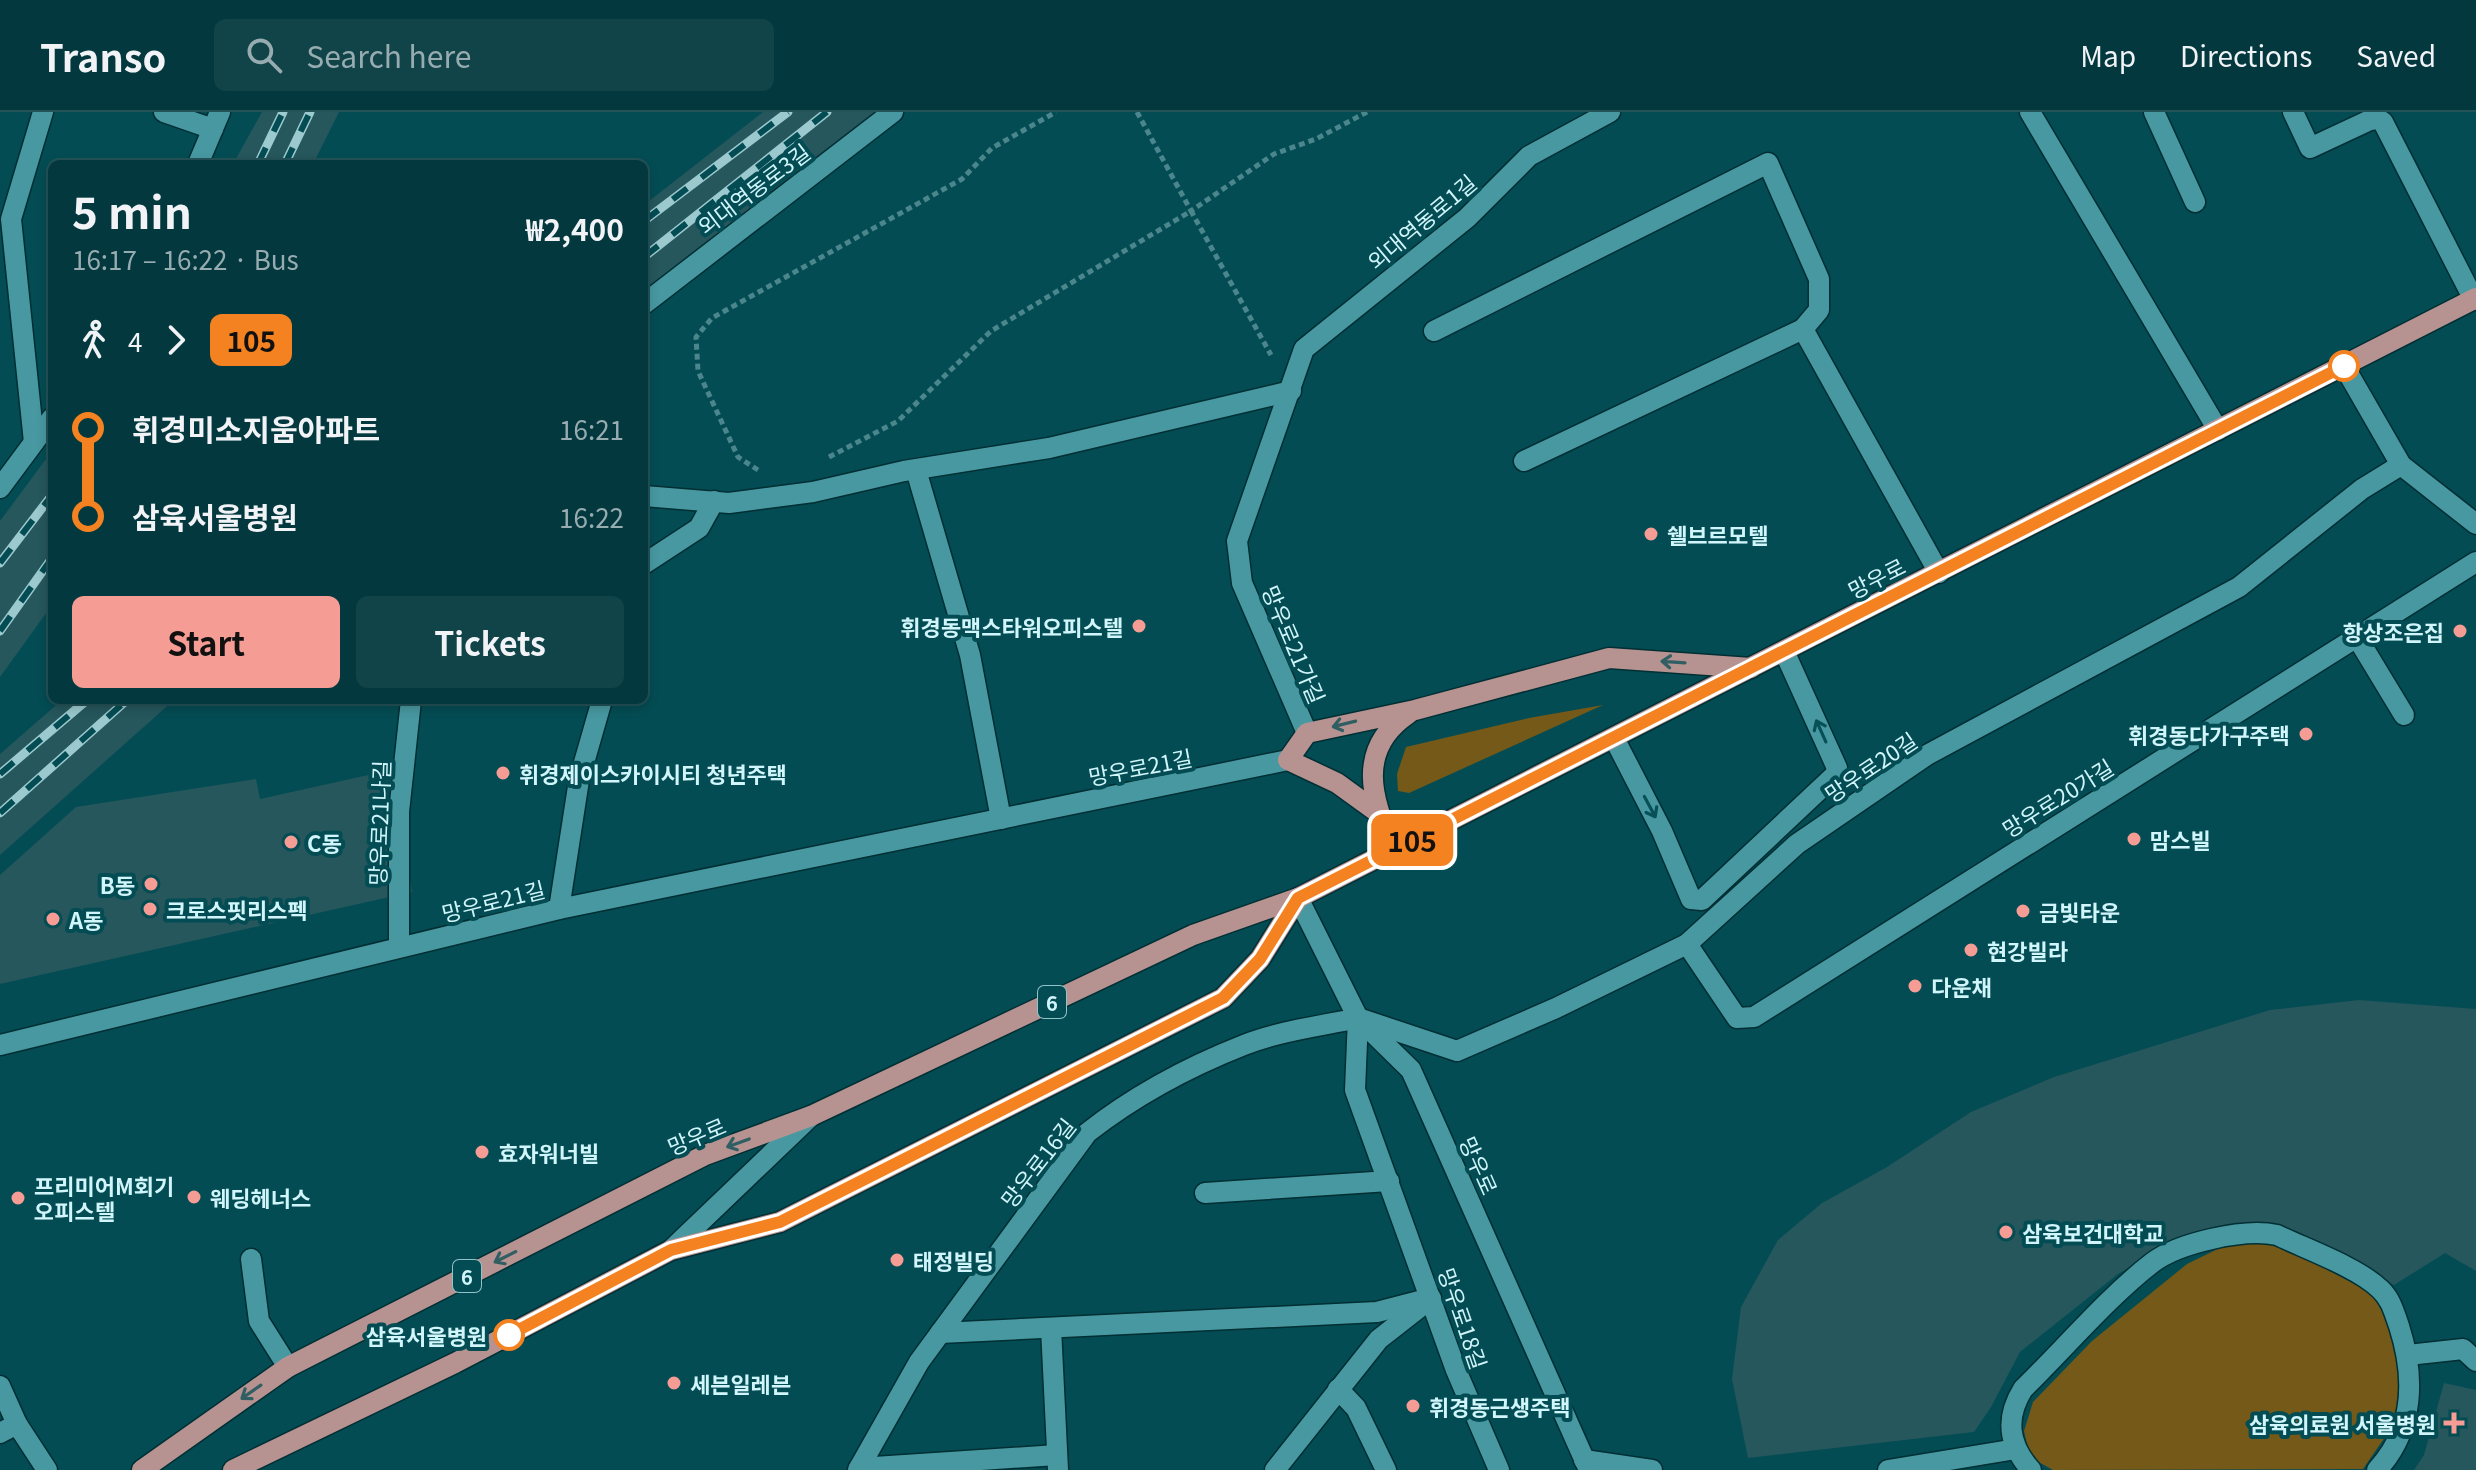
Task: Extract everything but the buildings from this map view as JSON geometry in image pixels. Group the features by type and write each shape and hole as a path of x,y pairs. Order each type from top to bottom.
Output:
{"main road":[{"name":"망우로","path":"142,1470 288,1367 705,1155 811,1116 1193,935 1298,898 2475,299"},
{"path":"1377,812 1337,783 1288,760 1307,733 1415,710 1609,658 1751,668"},
{"path":"1394,849 1377,812 1374,760 1377,743 1390,726 1415,710"},
{"path":"233,1470 455,1363 671,1250 780,1222 1223,998 1260,959 1298,898"}],"street":[{"path":"34,442 11,219 43,112"},
{"path":"164,112 217,120 200,160"},
{"name":"외대역동로3길","path":"648,301 893,112"},
{"name":"외대역동로1길","path":"1291,391 1304,349 1467,218 1529,156 1610,112"},
{"path":"2030,112 2218,430"},
{"path":"2154,112 2195,202"},
{"path":"2293,112 2310,148 2370,120 2383,122 2475,299"},
{"path":"1434,331 1768,163 1819,279 1819,310 1803,329 1524,461"},
{"path":"1803,329 1939,573"},
{"path":"2344,366 2401,465 2476,524"},
{"path":"648,496 714,501 813,492 916,470 1049,448 1291,391"},
{"name":"망우로21가길","path":"1291,391 1237,541 1242,583 1307,733"},
{"path":"0,488 48,423"},
{"name":"망우로20길","path":"1358,1018 1457,1051 1556,1008 1687,944 1797,844 1927,755 2239,587 2362,489 2401,465"},
{"path":"916,470 970,655 1001,819"},
{"path":"648,561 699,528 714,501"},
{"name":"망우로20가길","path":"1687,944 1737,1018 1754,1017 2476,562"},
{"path":"2358,639 2404,715"},
{"path":"1614,738 1662,831 1691,899 1702,900 1835,775 1837,768 1784,651"},
{"name":"망우로21나길","path":"399,947 399,812 411,704"},
{"path":"559,909 579,780 601,704"},
{"name":"망우로21길","path":"0,1045 559,909 1288,760"},
{"name":"망우로","path":"1298,898 1358,1018 1411,1070 1586,1465"},
{"name":"망우로18길","path":"1358,1018 1355,1090 1456,1370 1499,1470"},
{"name":"망우로16길","path":"858,1469 940,1333 1087,1133 1117,1110 1175,1077 1246,1044 1358,1018"},
{"path":"671,1250 811,1116"},
{"path":"1205,1193 1389,1181"},
{"path":"2031,1470 2016,1449 2011,1418 2023,1389 2153,1262 2209,1240 2246,1233 2277,1235 2374,1284 2391,1301 2408,1355 2409,1404 2405,1426 2377,1470"},
{"path":"251,1259 259,1321 288,1367"},
{"path":"940,1333 1377,1312 1431,1298"},
{"path":"1285,1466 1338,1389 1379,1339 1431,1298"},
{"path":"1051,1328 1058,1462"},
{"path":"2408,1355 2472,1351"},
{"path":"0,1386 8,1429 47,1470"},
{"path":"1338,1389 1356,1408 1386,1470"},
{"path":"1888,1470 2016,1449"},
{"name":"망우로16길","path":"858,1469 1058,1462"},
{"path":"1586,1465 1652,1470"}],"path":[{"path":"761,472 738,457 698,371 694,346 701,328 712,318 962,179 992,148 1056,112"},
{"path":"1137,112 1291,391"},
{"path":"823,460 898,421 991,331 1191,211 1274,154 1316,139 1367,112"}],"shaded area":[{"path":"262,112 339,112 315,160 235,160"},
{"path":"763,112 885,112 648,293 648,202"},
{"path":"48,456 48,611 0,677 0,521"},
{"path":"57,704 170,704 0,855 0,754"},
{"path":"1603,705 1409,793 1398,791 1397,774 1406,747 1529,718"},
{"path":"391,770 412,892 0,984 0,875 76,807 256,779 260,799"},
{"name":"삼육보건대학교","path":"2359,1000 2476,1009 2476,1271 2445,1253 2394,1285 2270,1224 2174,1241 2118,1274 2020,1352 1974,1432 1748,1458 1732,1379 1741,1307 1778,1240 1822,1203 1887,1167 1971,1112 2054,1077 2270,1010"},
{"path":"2276,1242 2369,1292 2391,1321 2403,1397 2385,1437 2363,1469 2053,1470 2030,1457 2024,1431 2033,1402 2092,1341 2187,1264 2228,1244"},
{"name":"삼육의료원 서울병원","path":"2444,1383 2476,1390 2476,1470 2414,1470 2424,1455"}],"railway":[{"path":"260,160 283,112"},
{"path":"287,160 310,112"},
{"path":"648,218 788,112"},
{"path":"648,254 827,112"},
{"path":"0,563 48,500"},
{"path":"0,631 48,564"},
{"path":"0,774 82,704"},
{"path":"0,813 123,704"}],"bus line":[{"name":"105","path":"509,1335 671,1250 780,1222 1223,998 1260,959 1298,898 2344,366"}],"place":[{"name":"쉘브르모텔","path":"1651,534"},
{"name":"휘경동맥스타워오피스텔","path":"1139,626"},
{"name":"항상조은집","path":"2460,631"},
{"name":"휘경동다가구주택","path":"2306,734"},
{"name":"휘경제이스카이시티 청년주택","path":"503,773"},
{"name":"맘스빌","path":"2134,839"},
{"name":"C동","path":"291,842"},
{"name":"B동","path":"151,884"},
{"name":"크로스핏리스펙","path":"150,909"},
{"name":"금빛타운","path":"2023,911"},
{"name":"A동","path":"53,919"},
{"name":"현강빌라","path":"1971,950"},
{"name":"다운채","path":"1915,986"},
{"name":"효자워너빌","path":"482,1152"},
{"name":"웨딩헤너스","path":"194,1197"},
{"name":"프리미어M회기 오피스텔","path":"18,1198"},
{"name":"삼육보건대학교","path":"2006,1232"},
{"name":"태정빌딩","path":"897,1260"},
{"name":"삼육서울병원","path":"509,1335"},
{"name":"세븐일레븐","path":"674,1383"},
{"name":"휘경동근생주택","path":"1413,1406"},
{"name":"삼육의료원 서울병원","path":"2454,1423"}]}
